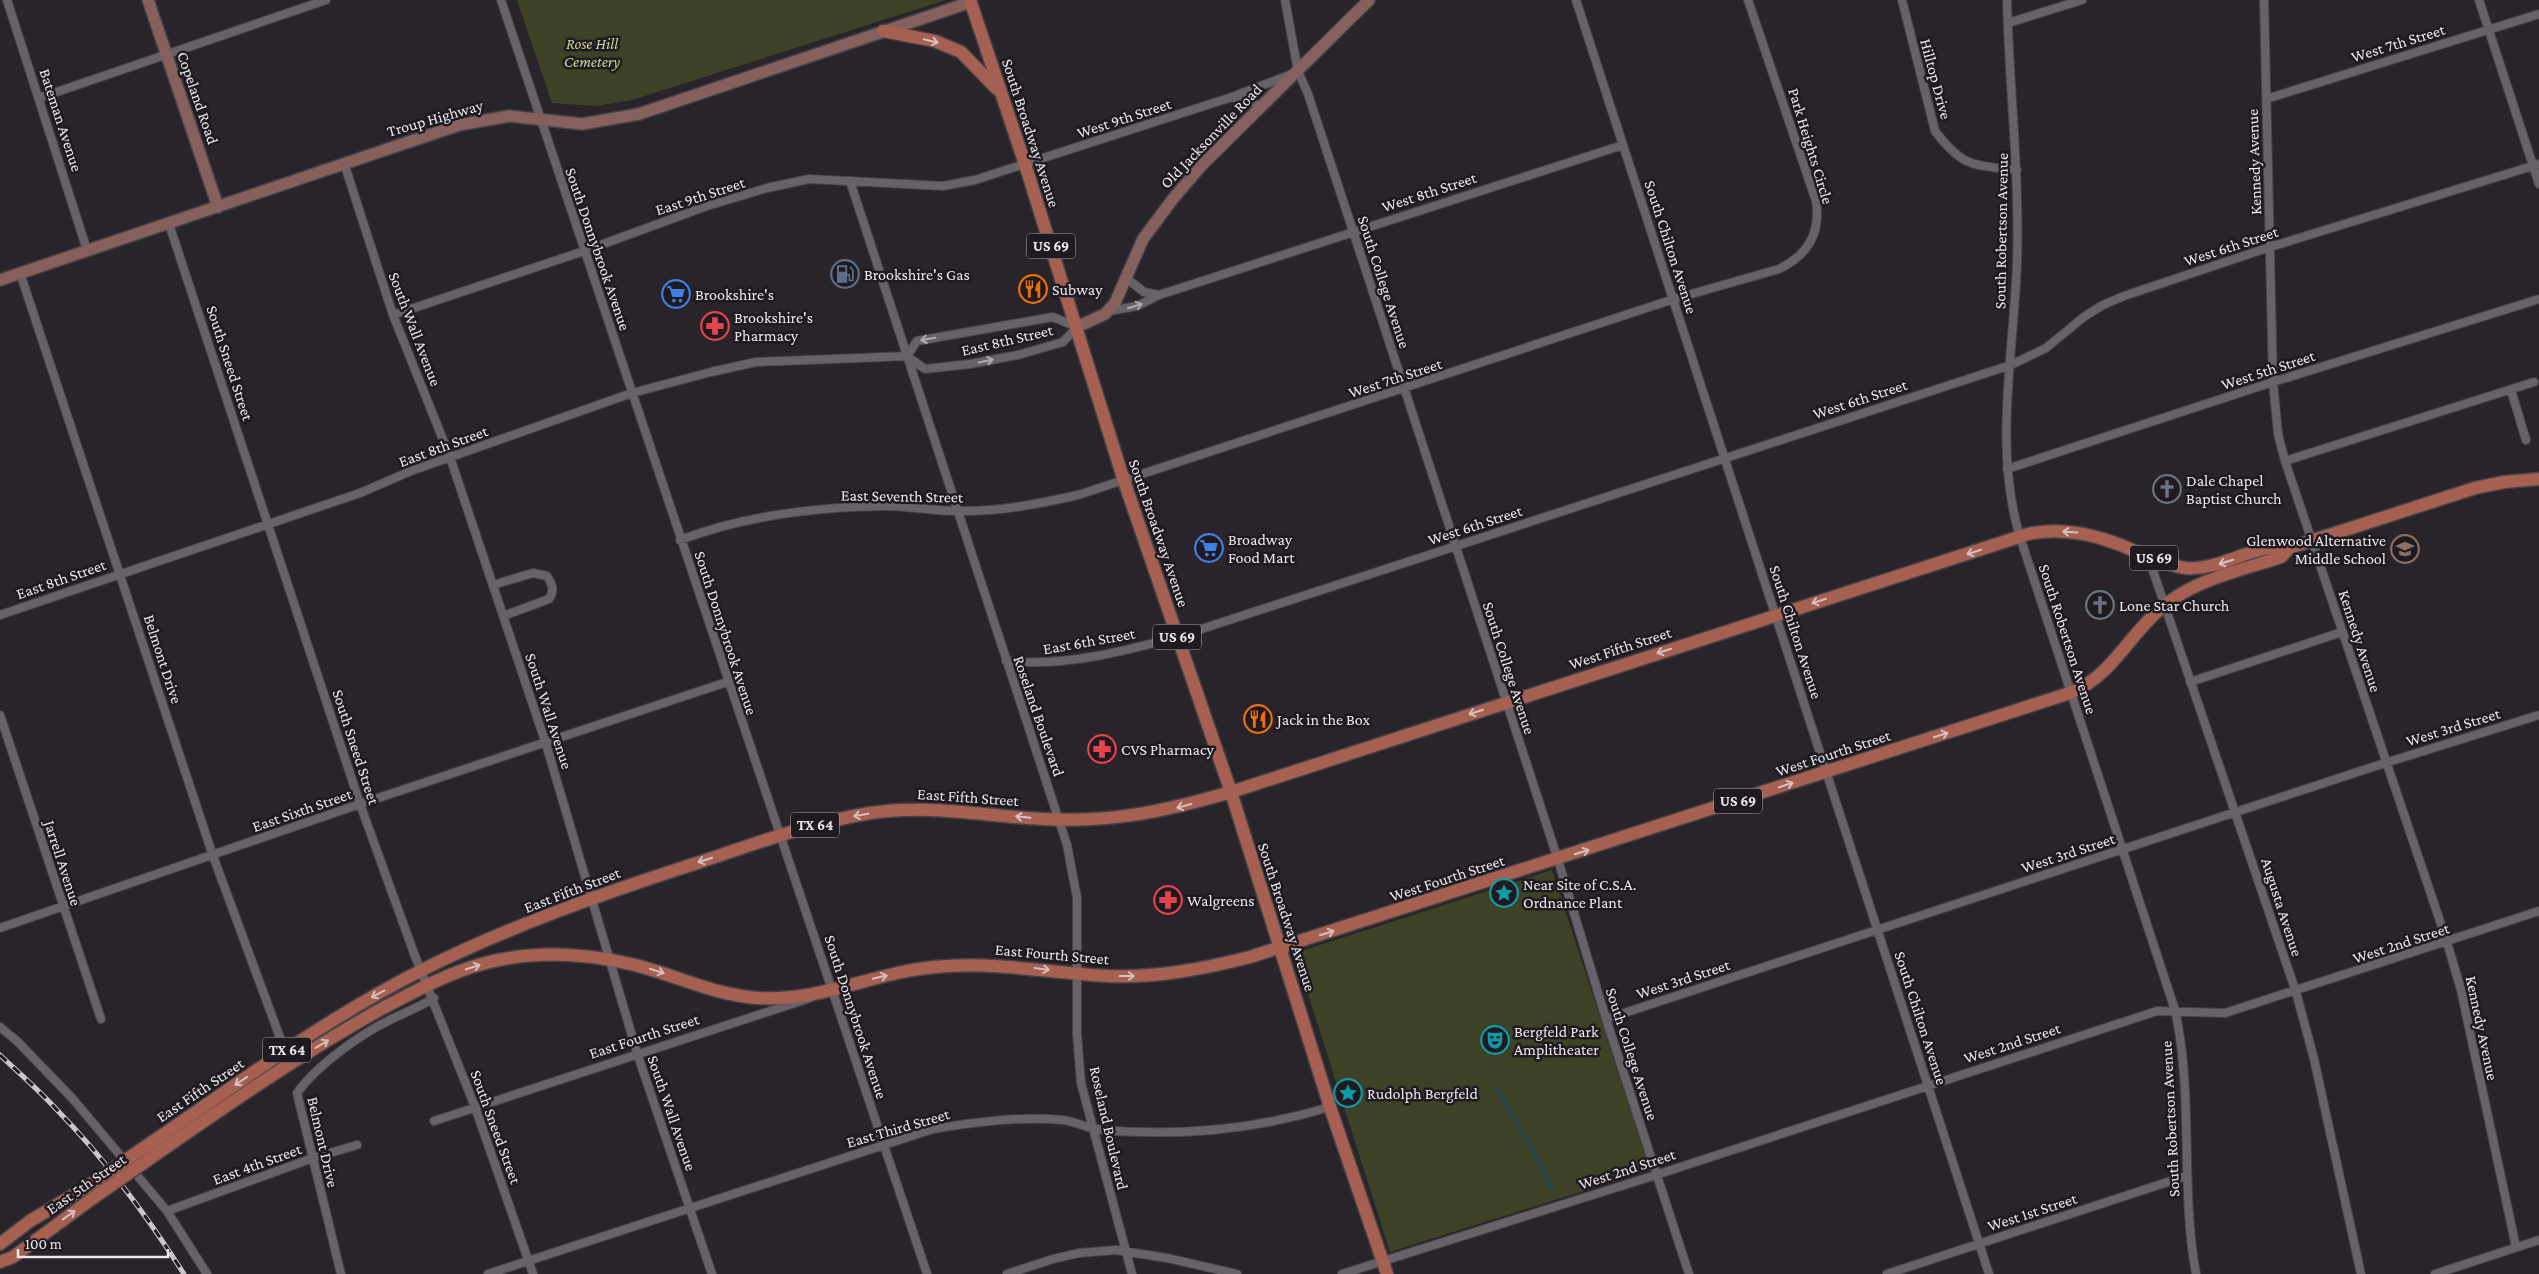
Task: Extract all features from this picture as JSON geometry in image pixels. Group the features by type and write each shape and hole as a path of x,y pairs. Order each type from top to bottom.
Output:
{"main road":[{"name":"Copeland Road","path":"148,0 218,207"},
{"name":"Old Jacksonville Road","path":"1109,311 1115,303 1143,239 1172,200 1202,165 1368,0"},
{"name":"Troup Highway","path":"0,280 459,125 509,116 582,124 639,114 970,1"},
{"name":"South Broadway Avenue","path":"970,1 1025,164 1124,481 1231,792 1330,1107 1385,1268"},
{"path":"883,31 935,41 961,52 1001,93"},
{"path":"1077,327 1109,311"},
{"name":"US 69","path":"2020,537 2050,531 2079,532 2111,541 2177,566 2196,568 2218,564 2276,546 2289,548 2475,488 2504,482 2539,479"},
{"name":"West Fifth Street","path":"1231,792 2020,537"},
{"name":"US 69","path":"2165,605 2196,586 2281,557 2289,548"},
{"name":"West Fourth Street","path":"1281,948 2070,693 2090,683 2106,670 2165,605"},
{"name":"East Fifth Street","path":"161,1143 285,1051 357,1006 421,971 592,898 780,835 851,817 899,810 961,810 1059,819 1109,818 1152,813 1231,792"},
{"name":"East Fourth Street","path":"610,959 640,966 726,994 771,998 827,991 914,969 950,966 1010,966 1078,974 1125,976 1166,974 1229,963 1281,948"},
{"name":"East Fifth Street","path":"161,1143 313,1049 428,984 478,965 522,957 556,955 610,959"},
{"name":"East 5th Street","path":"0,1262 13,1257 89,1193 161,1143"},
{"name":"TX 64","path":"0,1244 30,1221 89,1193"}],"street":[{"name":"Bateman Avenue","path":"7,0 87,250"},
{"path":"39,98 326,0"},
{"name":"South Donnybrook Avenue","path":"500,0 727,682 780,835 827,991 884,1144 927,1274"},
{"name":"South College Avenue","path":"1284,0 1298,71 1308,94 1558,860 1606,1019 1689,1274"},
{"name":"South Chilton Avenue","path":"1576,0 1989,1274"},
{"name":"Park Heights Circle","path":"1674,299 1779,269 1792,263 1807,248 1816,229 1818,215 1816,200 1748,0"},
{"name":"Hilltop Drive","path":"1902,0 1935,131 1946,146 1962,160 1976,165 2017,170"},
{"name":"South Robertson Avenue","path":"2007,0 2017,170 2017,262 2010,365 2006,469 2012,510 2070,693 2124,849 2175,1010 2183,1061 2186,1176 2196,1274"},
{"path":"2008,23 2082,0"},
{"name":"Kennedy Avenue","path":"2264,0 2273,382 2278,434 2285,461 2385,763 2447,942 2461,990 2516,1247"},
{"path":"2479,0 2536,165 2539,184"},
{"name":"West 7th Street","path":"2266,99 2539,14"},
{"name":"West 9th Street","path":"1025,164 1232,98 1298,71"},
{"path":"1232,98 1249,98 1260,108"},
{"name":"West 8th Street","path":"1109,311 1137,306 1158,295 1623,145"},
{"name":"South Wall Avenue","path":"344,163 393,315 450,457 546,744 638,1056 712,1274"},
{"name":"East 9th Street","path":"393,315 584,251 706,206 767,188 809,179 943,186 975,180 1025,164"},
{"name":"West 6th Street","path":"1177,637 2010,365 2046,348 2084,316 2103,304 2270,247 2536,165"},
{"name":"Roseland Boulevard","path":"850,181 890,298 906,356 1067,845 1077,898 1078,1034 1081,1083 1132,1274"},
{"name":"South Sneed Street","path":"169,224 360,804 421,971 434,998 476,1107 533,1274"},
{"name":"Belmont Drive","path":"20,273 213,856 285,1051"},
{"path":"1126,278 1137,288 1158,295"},
{"name":"West 7th Street","path":"1124,481 1674,299"},
{"name":"West 5th Street","path":"2006,469 2273,382 2539,300"},
{"name":"East 8th Street","path":"0,615 360,493 411,470 632,393 756,362 906,356 925,369 970,364 1062,342 1077,327 1053,316 917,341 906,356"},
{"path":"2285,461 2534,382"},
{"path":"2511,390 2526,440"},
{"name":"East Seventh Street","path":"680,540 742,521 825,508 888,506 958,512 1033,505 1078,495 1124,481"},
{"name":"Augusta Avenue","path":"2148,556 2296,992 2314,1059 2361,1274"},
{"path":"493,585 533,573 547,576 552,584 553,592 549,599 503,616"},
{"path":"2190,682 2342,632"},
{"name":"East 6th Street","path":"1006,661 1034,664 1091,658 1177,637"},
{"name":"East Sixth Street","path":"0,928 63,908 360,804 546,744 727,682"},
{"name":"West 3rd Street","path":"1606,1019 2539,714"},
{"name":"Jarrell Avenue","path":"0,715 101,1019"},
{"name":"West 2nd Street","path":"1342,1274 1385,1268 1656,1174 2157,1011 2175,1010 2225,1013 2296,992 2539,911"},
{"name":"East Fourth Street","path":"434,1121 789,1007 827,991"},
{"name":"Belmont Drive","path":"341,1274 298,1093 311,1074 337,1054 394,1018 417,1009 434,998"},
{"path":"0,1027 17,1041 72,1098 166,1212 207,1274"},
{"name":"East Third Street","path":"488,1274 934,1129 976,1122 1064,1120 1093,1128 1154,1132 1222,1129 1287,1120 1330,1107"},
{"name":"East 4th Street","path":"166,1212 313,1158 357,1145"},
{"name":"West 1st Street","path":"1887,1274 2186,1176"},
{"path":"2434,1274 2539,1240"},
{"path":"1007,1274 1052,1259 1116,1250 1167,1258 1237,1274"}],"green space":[{"name":"Rose Hill Cemetery","path":"517,0 946,0 632,100 595,106 552,103"},
{"path":"1552,870 1650,1170 1390,1252 1295,953"}],"water":[{"path":"1372,1090 1378,1096 1372,1102 1366,1096"}],"waterway":[{"path":"1497,1089 1535,1154 1552,1190"}],"railway":[{"path":"0,1055 44,1096 93,1149 141,1210 184,1274"}],"place":[{"name":"Brookshire's Gas","path":"845,274"},
{"name":"Subway","path":"1033,289"},
{"name":"Brookshire's","path":"676,294"},
{"name":"Brookshire's Pharmacy","path":"715,326"},
{"name":"Dale Chapel Baptist Church","path":"2167,489"},
{"name":"Broadway Food Mart","path":"1209,548"},
{"name":"Glenwood Alternative Middle School","path":"2405,549"},
{"name":"Lone Star Church","path":"2100,605"},
{"name":"Jack in the Box","path":"1258,719"},
{"name":"CVS Pharmacy","path":"1102,749"},
{"name":"Near Site of C.S.A. Ordnance Plant","path":"1504,893"},
{"name":"Walgreens","path":"1168,900"},
{"name":"Bergfeld Park Amplitheater","path":"1495,1040"},
{"name":"Rudolph Bergfeld","path":"1348,1093"}]}
